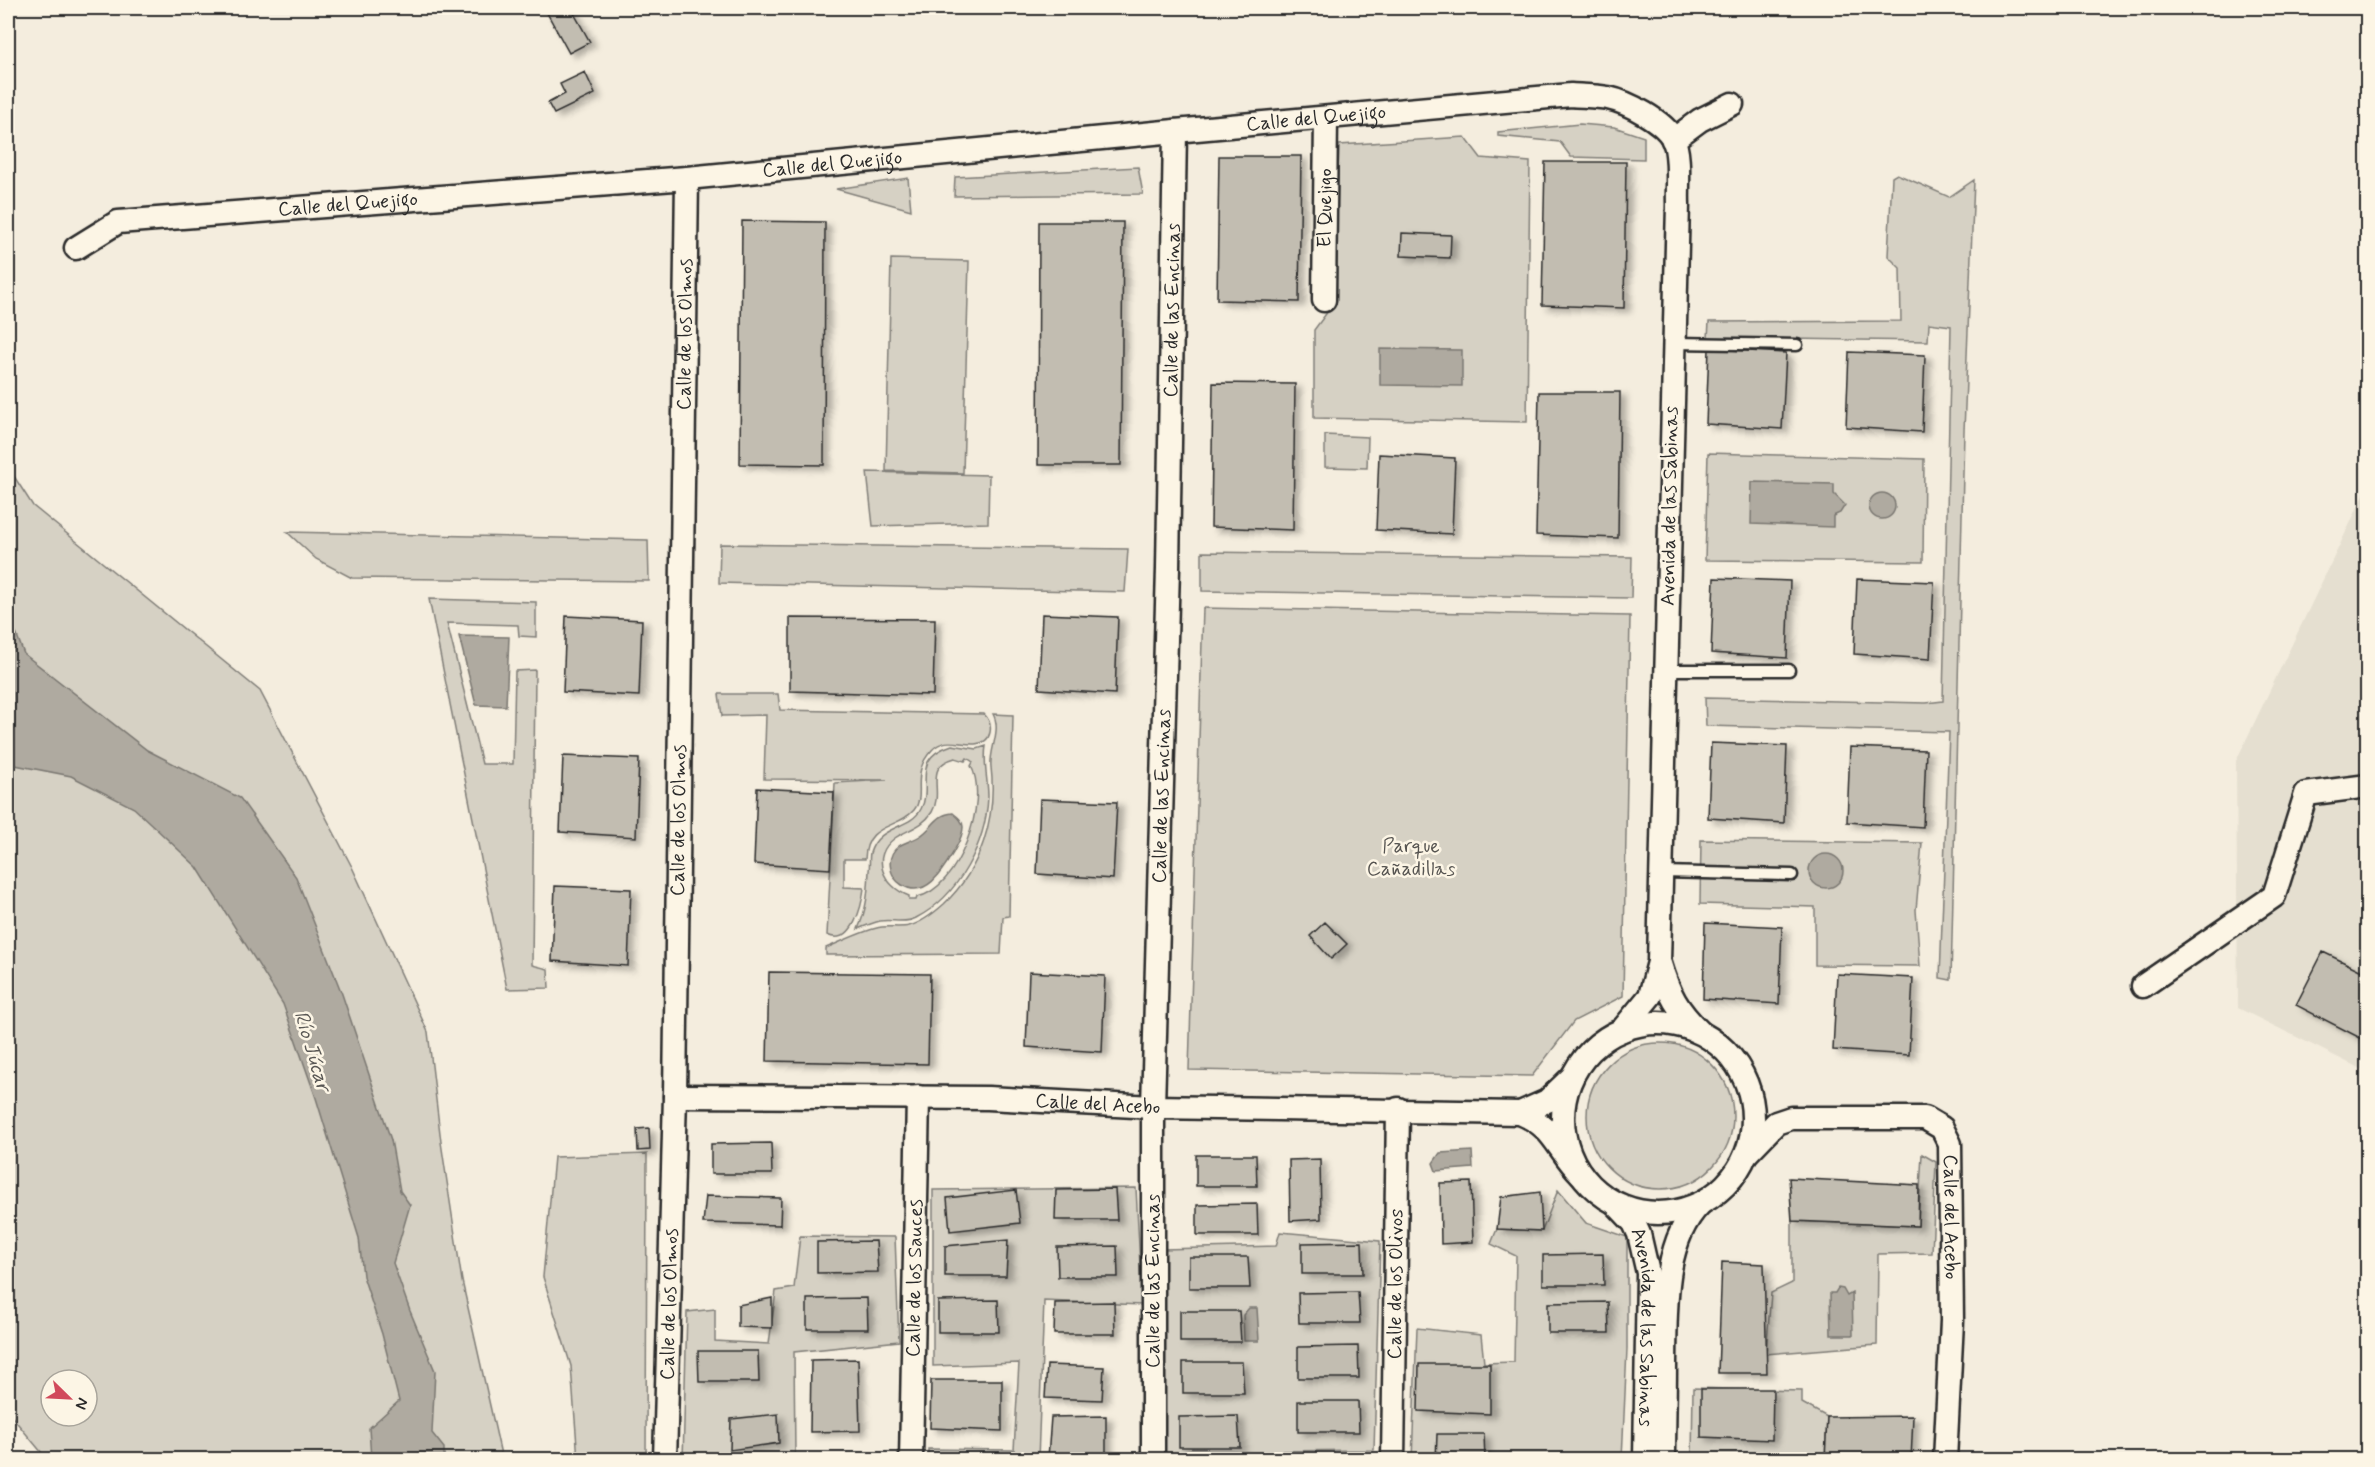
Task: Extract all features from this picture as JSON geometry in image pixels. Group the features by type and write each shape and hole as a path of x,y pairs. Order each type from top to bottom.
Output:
{"street":[{"name":"Calle del Quejigo","path":"76,248 118,222 687,178 1175,130 1570,95 1610,98 1647,115 1664,127 1673,140"},
{"path":"1673,140 1700,120 1732,104"},
{"name":"El Quejigo","path":"1324,300 1326,118"},
{"name":"Calle de las Encinas","path":"1153,1460 1153,1107 1168,568 1175,130"},
{"name":"Avenida de las Sabinas","path":"1622,1030 1650,996 1659,962 1678,204 1677,152 1673,140"},
{"name":"Calle de los Olmos","path":"665,1460 675,1096 687,178"},
{"path":"2142,986 2274,896 2306,794 2367,786"},
{"name":"Avenida de las Sabinas","path":"1659,962 1668,992 1687,1020 1703,1034"},
{"path":"1648,1023 1661,1023 1676,1024 1703,1034 1726,1051 1743,1075 1752,1103 1753,1117 1750,1144 1745,1156 1731,1179 1700,1204 1662,1216 1616,1204 1597,1191 1581,1174 1567,1146 1564,1131 1564,1102 1573,1076 1599,1043 1622,1030 1648,1023"},
{"name":"Calle del Acebo","path":"1743,1075 1752,1083 1766,1105 1791,1118 1925,1118 1942,1128 1950,1144 1952,1321 1945,1460"},
{"name":"Calle del Acebo","path":"1520,1113 1547,1101 1573,1076"},
{"name":"Calle del Acebo","path":"675,1096 918,1097 1153,1107 1398,1109 1520,1113 1533,1118 1546,1128 1564,1155 1581,1174"},
{"name":"Calle de los Sauces","path":"911,1460 918,1097"},
{"name":"Calle de los Olivos","path":"1393,1460 1398,1109"},
{"path":"1745,1156 1776,1123 1791,1118"},
{"name":"Avenida de las Sabinas","path":"1616,1204 1634,1223 1639,1234 1648,1273 1645,1460"},
{"name":"Avenida de las Sabinas","path":"1664,1460 1668,1282 1684,1224 1700,1204"}],"lane":[{"path":"1674,344 1797,345"},
{"path":"1666,669 1789,670"},
{"path":"1662,872 1792,875"}],"shaded area":[{"path":"2367,488 2367,1072 2238,1008 2236,761"}],"green space":[{"path":"1580,124 1614,127 1644,137 1644,159 1571,157 1560,142 1498,136 1498,132"},
{"path":"1465,137 1481,158 1530,162 1527,422 1314,418 1314,330 1334,303 1339,145"},
{"path":"1138,167 1143,194 954,196 955,177"},
{"path":"1897,174 1949,197 1974,180 1964,431 1951,980 1940,978 1949,732 1706,726 1705,698 1926,703 1943,701 1951,326 1929,323 1928,341 1708,338 1709,322 1901,321 1900,268 1888,256 1892,177"},
{"path":"908,178 911,210 836,189"},
{"path":"891,259 969,261 963,473 886,471"},
{"path":"1325,435 1368,437 1367,468 1325,467"},
{"path":"1708,453 1924,459 1923,562 1705,560"},
{"path":"8,467 33,506 260,691 352,867 428,1032 441,1142 462,1281 502,1459 47,1459 8,1412"},
{"path":"867,472 989,475 988,523 873,526"},
{"path":"287,532 648,540 649,581 352,578 316,559"},
{"path":"720,544 1128,549 1125,592 719,583"},
{"path":"1202,552 1632,557 1631,598 1202,591"},
{"path":"429,599 536,602 536,637 519,636 518,625 447,623 482,764 513,764 515,671 535,670 532,965 548,969 549,988 507,989"},
{"name":"Parque Cañadillas","path":"1203,608 1630,616 1623,996 1574,1021 1532,1076 1189,1070"},
{"path":"719,694 778,694 780,710 984,714 989,723 990,732 981,743 947,742 932,750 921,767 919,798 914,810 876,833 867,847 865,859 844,859 844,887 864,888 858,914 850,930 836,937 827,935 835,783 887,780 764,779 766,715 722,716"},
{"path":"993,714 1013,715 1009,916 1003,917 1001,954 826,955 826,948 861,933 882,927 914,925 923,920 944,904 968,875 984,842 989,824 992,786 991,760 996,733"},
{"path":"952,745 977,749 986,746 988,797 986,815 976,850 957,882 931,908 912,920 880,921 858,929 866,900 870,853 874,844 887,832 910,821 921,809 927,765 939,751","holes":["955,758 965,761 967,758 973,762 971,766 976,781 973,821 966,842 957,862 945,879 932,891 917,897 916,900 909,900 909,896 900,892 887,879 881,862 883,854 895,838 920,824 932,812 939,767"]},
{"path":"1701,840 1922,843 1916,910 1920,966 1815,965 1815,907 1700,904"},
{"path":"1660,1043 1688,1049 1711,1065 1727,1088 1733,1116 1727,1144 1711,1167 1688,1183 1660,1189 1632,1183 1609,1167 1593,1144 1587,1116 1593,1088 1609,1065 1632,1049"},
{"path":"647,1154 646,1459 578,1459 571,1366 543,1277 554,1157"},
{"path":"1922,1154 1936,1162 1932,1253 1878,1254 1877,1345 1766,1354 1771,1293 1792,1283 1792,1221 1918,1226"},
{"path":"1136,1188 1142,1305 1044,1301 1038,1459 928,1459 928,1449 1014,1450 1019,1363 933,1366 933,1190"},
{"path":"1558,1190 1586,1223 1627,1237 1627,1349 1622,1459 1412,1460 1417,1328 1481,1335 1484,1363 1514,1362 1516,1256 1491,1244 1497,1229 1542,1231"},
{"path":"1280,1232 1380,1241 1374,1450 1275,1451 1272,1460 1161,1460 1164,1249 1276,1246"},
{"path":"800,1236 895,1237 899,1341 794,1352 795,1456 864,1459 795,1460 794,1456 740,1460 683,1460 687,1312 715,1309 715,1341 769,1344 776,1291 794,1288"},
{"path":"1693,1388 1802,1391 1802,1403 1827,1417 1825,1459 1692,1460"}],"water":[{"path":"1380,349 1462,350 1462,386 1380,385"},
{"path":"1752,482 1834,484 1834,494 1845,505 1840,513 1833,516 1833,527 1751,524"},
{"path":"1882,493 1891,497 1895,506 1891,515 1882,519 1873,515 1869,506 1873,497"},
{"name":"Río Júcar","path":"8,612 24,654 147,750 240,798 296,877 342,994 391,1140 400,1191 410,1205 393,1263 435,1371 432,1433 444,1448 444,1459 371,1459 369,1428 399,1401 382,1334 363,1276 359,1238 316,1098 283,1004 197,867 134,808 71,776 10,764 8,760"},
{"path":"459,636 509,637 506,706 476,705"},
{"path":"953,813 961,821 963,831 958,844 939,875 919,889 911,889 902,885 894,877 890,866 895,850 920,836 942,816"},
{"path":"1826,854 1838,859 1843,871 1838,883 1826,888 1814,883 1809,871 1814,859"},
{"path":"1472,1151 1473,1168 1436,1171 1433,1163 1440,1153"},
{"path":"1838,1288 1843,1289 1847,1296 1852,1293 1853,1335 1831,1335 1830,1293 1835,1293"},
{"path":"1249,1308 1257,1308 1259,1341 1244,1341 1243,1315"}],"building":[{"path":"552,8 571,8 590,42 569,53 546,11"},
{"path":"585,72 595,94 554,114 548,103 565,94 560,84"},
{"path":"1219,156 1301,156 1299,302 1217,300"},
{"path":"1545,162 1626,162 1624,308 1542,305"},
{"path":"742,221 825,222 824,465 740,464"},
{"path":"1039,222 1123,222 1121,465 1038,465"},
{"path":"1402,233 1451,235 1450,258 1401,256"},
{"path":"1709,349 1786,353 1782,429 1706,424"},
{"path":"1849,352 1925,355 1922,432 1846,427"},
{"path":"1213,383 1295,384 1293,530 1211,527"},
{"path":"1539,392 1620,392 1618,538 1536,535"},
{"path":"1379,454 1455,458 1452,534 1376,530"},
{"path":"1714,578 1790,581 1787,658 1711,653"},
{"path":"1857,579 1934,582 1930,659 1854,654"},
{"path":"1042,614 1118,617 1115,694 1039,689"},
{"path":"566,616 642,620 639,696 563,692"},
{"path":"790,618 935,619 933,695 790,691"},
{"path":"1711,743 1787,746 1784,823 1708,818"},
{"path":"1850,747 1926,750 1923,827 1847,822"},
{"path":"563,756 639,759 636,837 560,832"},
{"path":"757,788 834,792 830,869 754,864"},
{"path":"1040,799 1117,802 1113,879 1037,874"},
{"path":"555,886 631,889 628,966 552,961"},
{"path":"1325,922 1347,944 1331,959 1310,936"},
{"path":"1705,923 1782,927 1779,1004 1703,999"},
{"path":"2323,952 2368,974 2368,1042 2296,1005"},
{"path":"769,972 930,974 928,1064 767,1061"},
{"path":"1029,972 1105,976 1102,1052 1026,1047"},
{"path":"1837,974 1913,978 1909,1055 1833,1050"},
{"path":"649,1128 650,1150 638,1151 637,1129"},
{"path":"771,1143 772,1174 711,1174 711,1144"},
{"path":"1196,1155 1256,1155 1257,1186 1196,1186"},
{"path":"1320,1159 1321,1219 1290,1221 1289,1160"},
{"path":"1789,1178 1919,1185 1918,1226 1792,1221"},
{"path":"1471,1182 1473,1242 1441,1244 1440,1183"},
{"path":"1115,1189 1117,1220 1055,1220 1056,1190"},
{"path":"1016,1190 1020,1223 950,1231 947,1198"},
{"path":"1540,1192 1542,1231 1497,1229 1501,1197"},
{"path":"706,1196 781,1198 780,1225 703,1223"},
{"path":"1257,1204 1258,1235 1197,1235 1197,1205"},
{"path":"1008,1240 1006,1276 945,1276 945,1246"},
{"path":"876,1241 878,1272 817,1273 817,1242"},
{"path":"1362,1242 1363,1274 1302,1274 1302,1243"},
{"path":"1117,1246 1118,1277 1058,1277 1057,1247"},
{"path":"1603,1254 1604,1285 1543,1285 1543,1255"},
{"path":"1189,1257 1248,1257 1250,1288 1189,1288"},
{"path":"1722,1262 1764,1264 1767,1373 1718,1373"},
{"path":"1358,1292 1360,1323 1299,1323 1298,1293"},
{"path":"772,1298 772,1328 738,1327 738,1305"},
{"path":"867,1298 868,1329 807,1329 807,1299"},
{"path":"998,1300 999,1332 938,1332 938,1301"},
{"path":"1114,1302 1115,1334 1054,1334 1055,1303"},
{"path":"1608,1302 1609,1333 1548,1333 1548,1303"},
{"path":"1180,1311 1239,1311 1241,1342 1180,1342"},
{"path":"1358,1346 1359,1378 1298,1378 1298,1347"},
{"path":"698,1351 758,1351 759,1382 699,1382"},
{"path":"858,1359 860,1431 810,1432 811,1360"},
{"path":"1183,1362 1242,1362 1244,1393 1183,1393"},
{"path":"1419,1364 1490,1364 1490,1414 1418,1411"},
{"path":"1047,1365 1104,1367 1102,1400 1045,1398"},
{"path":"931,1380 1002,1380 1002,1431 930,1428"},
{"path":"1701,1389 1773,1389 1772,1440 1701,1437"},
{"path":"1298,1401 1358,1401 1359,1432 1298,1432"},
{"path":"778,1414 779,1443 730,1450 731,1419"},
{"path":"1106,1416 1106,1455 1048,1458 1051,1417"},
{"path":"1238,1416 1240,1447 1179,1447 1179,1417"},
{"path":"1913,1416 1911,1460 1825,1460 1827,1417"},
{"path":"1437,1434 1484,1434 1485,1460 1436,1460"},
{"path":"1769,1457 1769,1460 1698,1460 1698,1458"},
{"path":"1285,1458 1357,1458 1357,1460"}]}
